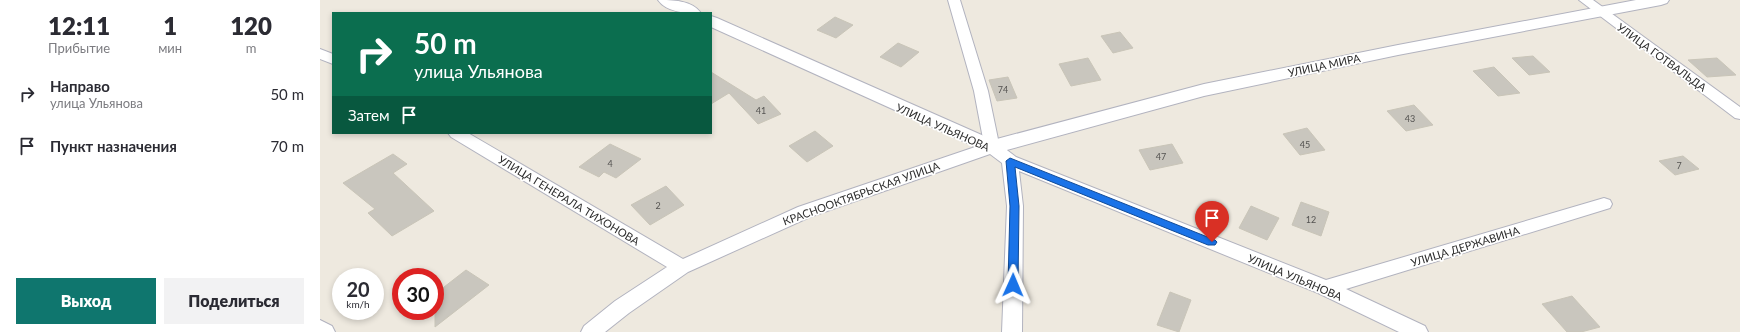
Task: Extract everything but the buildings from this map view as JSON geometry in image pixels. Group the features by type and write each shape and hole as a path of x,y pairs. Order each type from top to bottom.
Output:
{"street":[{"path":"666,0 691,12"},
{"path":"954,0 982,91 992,148"},
{"name":"УЛИЦА ГОТВАЛЬДА","path":"1585,0 1740,114"},
{"name":"УЛИЦА МИРА","path":"992,148 1204,90 1398,50 1661,0"},
{"name":"УЛИЦА УЛЬЯНОВА","path":"712,21 992,148 1010,161 1326,288 1418,332"},
{"path":"320,53 332,59"},
{"name":"УЛИЦА ГЕНЕРАЛА ТИХОНОВА","path":"458,134 682,268"},
{"name":"КРАСНООКТЯБРЬСКАЯ УЛИЦА","path":"591,332 622,307 682,268 804,212 992,148"},
{"path":"1010,161 1014,206 1012,332"},
{"name":"УЛИЦА ДЕРЖАВИНА","path":"1326,288 1604,204"},
{"path":"320,328 325,332"}],"route":[{"path":"1013,285 1014,206 1010,161 1212,242"}]}
